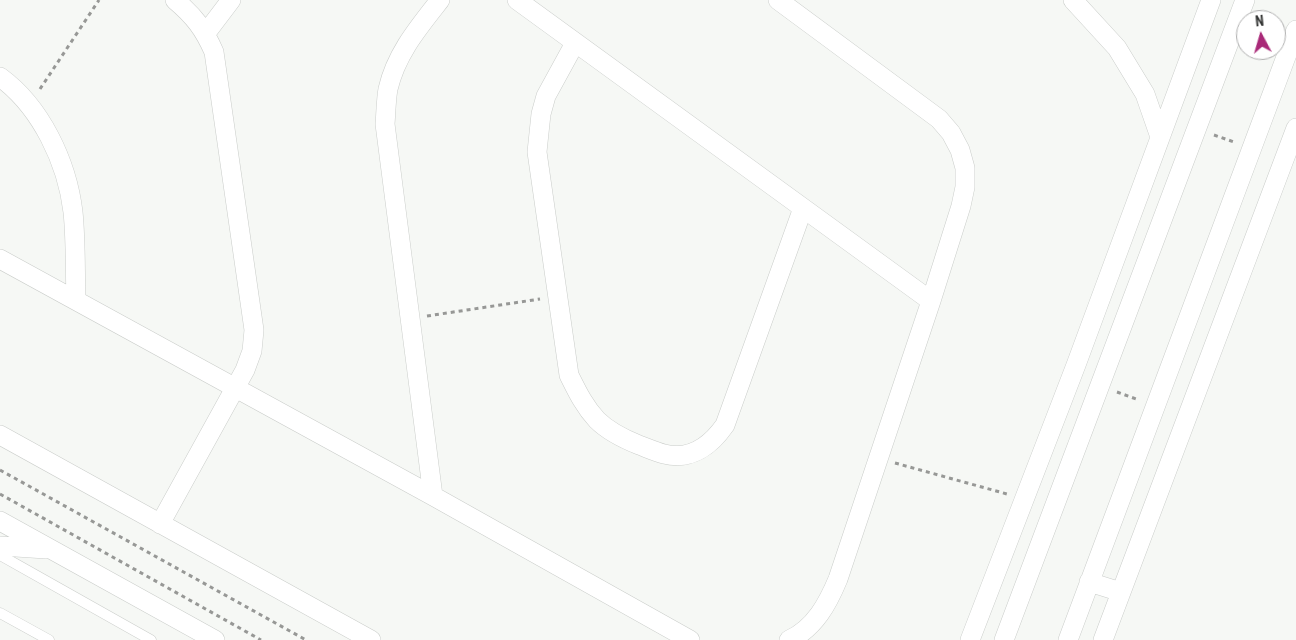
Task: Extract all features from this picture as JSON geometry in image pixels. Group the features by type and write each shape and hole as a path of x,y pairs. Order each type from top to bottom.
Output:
{"street":[{"path":"160,524 236,389 252,350 254,330 214,52 206,34 192,15 175,0"},
{"path":"206,34 231,0"},
{"path":"433,496 385,124 388,90 398,58 440,0"},
{"path":"517,0 931,301"},
{"path":"778,0 933,114 951,133 960,150 965,168 965,187 961,206 838,578 829,602 814,622 789,640"},
{"path":"1073,0 1117,48 1144,94 1160,137"},
{"path":"970,640 1076,365 1211,0"},
{"path":"1004,640 1245,0"},
{"path":"1068,640 1296,30"},
{"path":"575,43 546,96 538,133 537,152 569,375 580,400 598,421 620,438 665,455 683,455 700,450 715,440 726,425 803,208"},
{"path":"0,77 12,86 41,123 62,165 72,212 76,300"},
{"path":"1103,640 1296,128"},
{"path":"0,259 433,496 690,640"},
{"path":"1076,365 1102,380"},
{"path":"0,435 371,640"},
{"path":"0,521 215,640"},
{"path":"0,546 52,549"},
{"path":"1089,582 1121,592"}],"lane":[{"path":"0,555 151,640"},
{"path":"0,613 49,640"}],"path":[{"path":"28,106 99,0"},
{"path":"1197,129 1252,148"},
{"path":"410,319 558,296"},
{"path":"1102,380 1155,406"},
{"path":"878,458 1024,499"},
{"path":"0,470 306,640"},
{"path":"0,494 261,640"}]}
